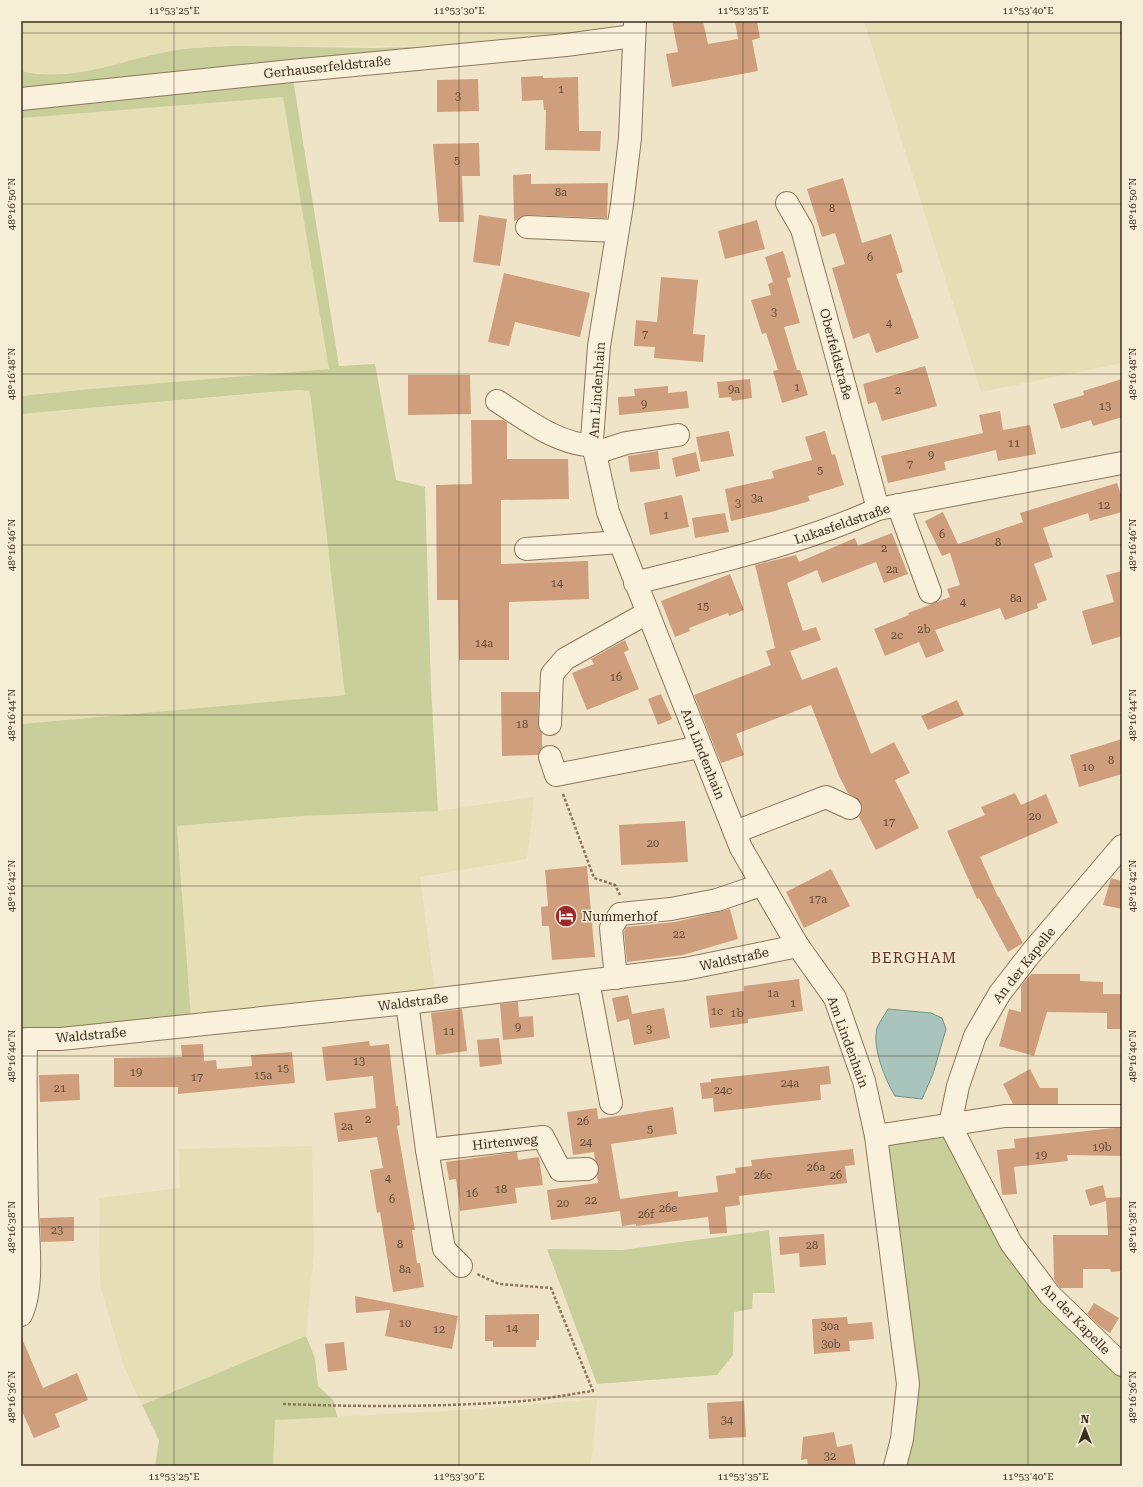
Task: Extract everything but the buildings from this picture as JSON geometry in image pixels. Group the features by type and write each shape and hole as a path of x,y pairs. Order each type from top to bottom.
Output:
{"street":[{"name":"Gerhauserfeldstraße","path":"21,99 299,70 566,45 634,28"},
{"name":"Am Lindenhain","path":"634,28 630,138 622,205 599,346 592,440 608,512 735,832 761,884 798,946 835,998 864,1081 876,1136 908,1384 902,1438 895,1466"},
{"name":"Oberfeldstraße","path":"787,202 802,229 888,507 930,592"},
{"path":"528,227 617,231"},
{"path":"497,401 557,438 594,449 678,435"},
{"name":"Lukasfeldstraße","path":"635,583 757,552 846,523 888,507 1122,464"},
{"path":"526,549 620,542"},
{"path":"550,724 552,674 565,659 647,613"},
{"path":"553,766 700,747"},
{"path":"735,832 826,797 850,808"},
{"name":"An der Kapelle","path":"1122,846 1031,953 1000,994 975,1036 958,1086 950,1124 1011,1243 1050,1295 1122,1365"},
{"path":"616,978 611,928 620,914 671,909 717,900 761,884"},
{"name":"Waldstraße","path":"21,1315 27,1298 29,1260 23,1039 61,1039 407,1003 616,978 685,969 798,946"},
{"path":"588,981 612,1103"},
{"path":"407,1003 427,1150 444,1249 461,1266"},
{"path":"876,1136 1005,1116 1122,1116"},
{"name":"Hirtenweg","path":"427,1150 543,1137 560,1170 587,1169"}],"path":[{"path":"553,766 594,878 615,885 630,913"},
{"path":"283,1404 349,1407 450,1405 525,1401 593,1391 551,1288 499,1284 461,1266"}],"shaded area":[{"path":"21,21 619,21 610,28 601,32 446,46 199,47 176,50 83,72 51,75 21,71"},
{"path":"864,21 1122,21 1122,363 981,392"},
{"path":"283,96 329,369 21,396 21,118"},
{"path":"299,390 309,391 311,400 345,695 21,724 21,414"},
{"path":"534,797 527,859 420,877 435,990 191,1019 177,826 302,816 438,811"},
{"path":"312,1146 314,1252 306,1336 142,1405 124,1367 100,1285 99,1198 180,1188 179,1149"},
{"path":"597,1399 591,1466 273,1466 275,1420 463,1410"}],"green space":[{"path":"235,46 372,48 446,46 21,91 21,71 41,74 80,72 177,50"},
{"path":"293,79 339,366 375,364 396,480 425,487 431,687 438,811 302,816 177,826 191,1019 21,1033 21,724 345,695 309,391 299,390 271,392 21,414 21,396 329,369 283,97 21,118 21,107"},
{"path":"944,1135 1122,1374 1122,1466 906,1466 885,1146"},
{"path":"769,1230 775,1293 753,1293 752,1309 734,1312 733,1355 717,1375 597,1384 547,1249 622,1250"},
{"path":"306,1336 315,1358 318,1386 334,1401 337,1417 275,1420 273,1466 155,1466 159,1440 142,1405"}],"water":[{"path":"888,1009 931,1013 942,1018 946,1029 933,1074 922,1099 895,1096 880,1063 876,1045 877,1028"}],"place":[{"name":"Nummerhof","path":"566,916"}],"district":[{"name":"BERGHAM","path":"914,958"}]}
